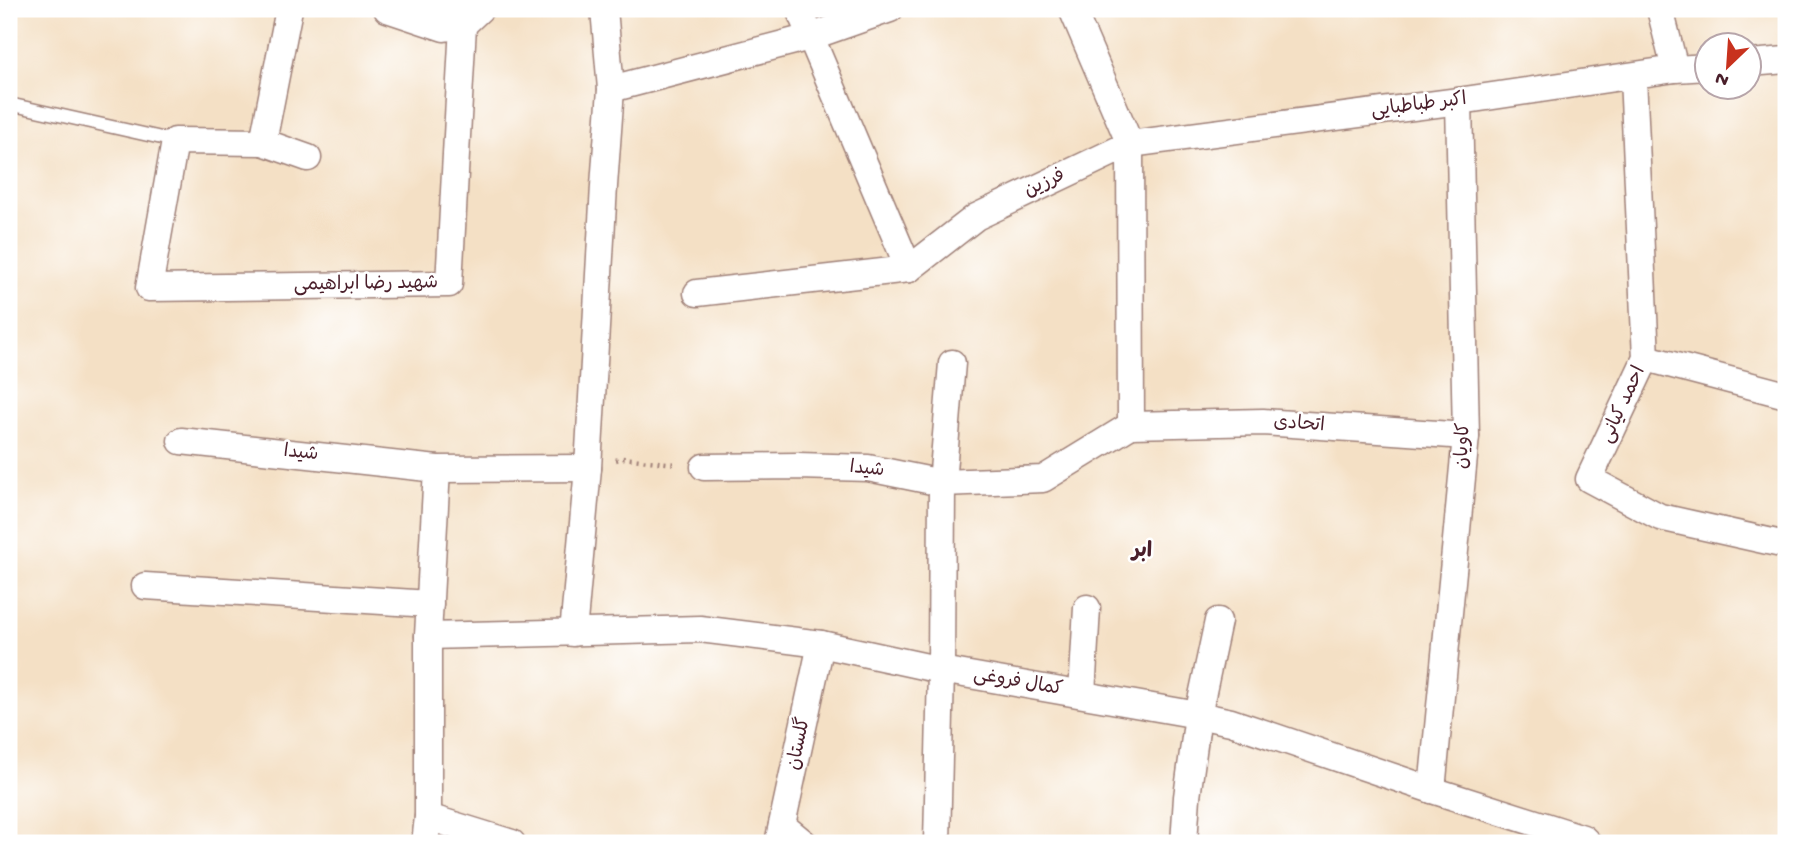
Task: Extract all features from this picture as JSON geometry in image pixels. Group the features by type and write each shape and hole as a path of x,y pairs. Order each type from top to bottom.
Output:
{"street":[{"path":"263,142 289,9"},
{"path":"387,9 444,28 471,17"},
{"path":"573,633 588,468 611,89 604,9"},
{"path":"697,293 909,269 799,9"},
{"path":"611,89 810,37 890,9"},
{"path":"1072,9 1130,144 1131,425"},
{"path":"1660,9 1675,69"},
{"name":"شهید رضا ابراهیمی","path":"175,141 149,288 449,284 471,17"},
{"path":"1764,62 1786,60"},
{"name":"اکبر طباطبایی","path":"1130,144 1694,68"},
{"name":"احمد کیانی","path":"1633,76 1646,358 1589,479 1660,517 1786,545"},
{"name":"کاویان","path":"1432,790 1466,436 1459,101"},
{"path":"175,141 263,142 308,158"},
{"name":"فرزین","path":"909,269 976,217 1130,144"},
{"path":"1646,358 1786,395"},
{"path":"937,843 942,483 951,363"},
{"name":"اتحادی","path":"1131,425 1263,422 1466,436"},
{"name":"شیدا","path":"704,467 868,468 942,483 1043,479 1131,425"},
{"name":"شیدا","path":"181,441 437,470 588,468"},
{"path":"425,843 428,817 428,636 437,470"},
{"path":"145,586 430,604"},
{"path":"1082,694 1087,608"},
{"path":"1184,843 1198,715 1218,621"},
{"name":"کمال فروغی","path":"428,636 700,629 821,644 941,670 1231,722 1583,838 1588,843"},
{"name":"گلستان","path":"780,834 821,644"},
{"path":"428,817 512,843"},
{"path":"780,834 804,843"}],"lane":[{"path":"9,104 175,141"}],"path":[{"path":"588,468 622,458 704,467"}],"district":[{"name":"ابر","path":"1142,552"}]}
